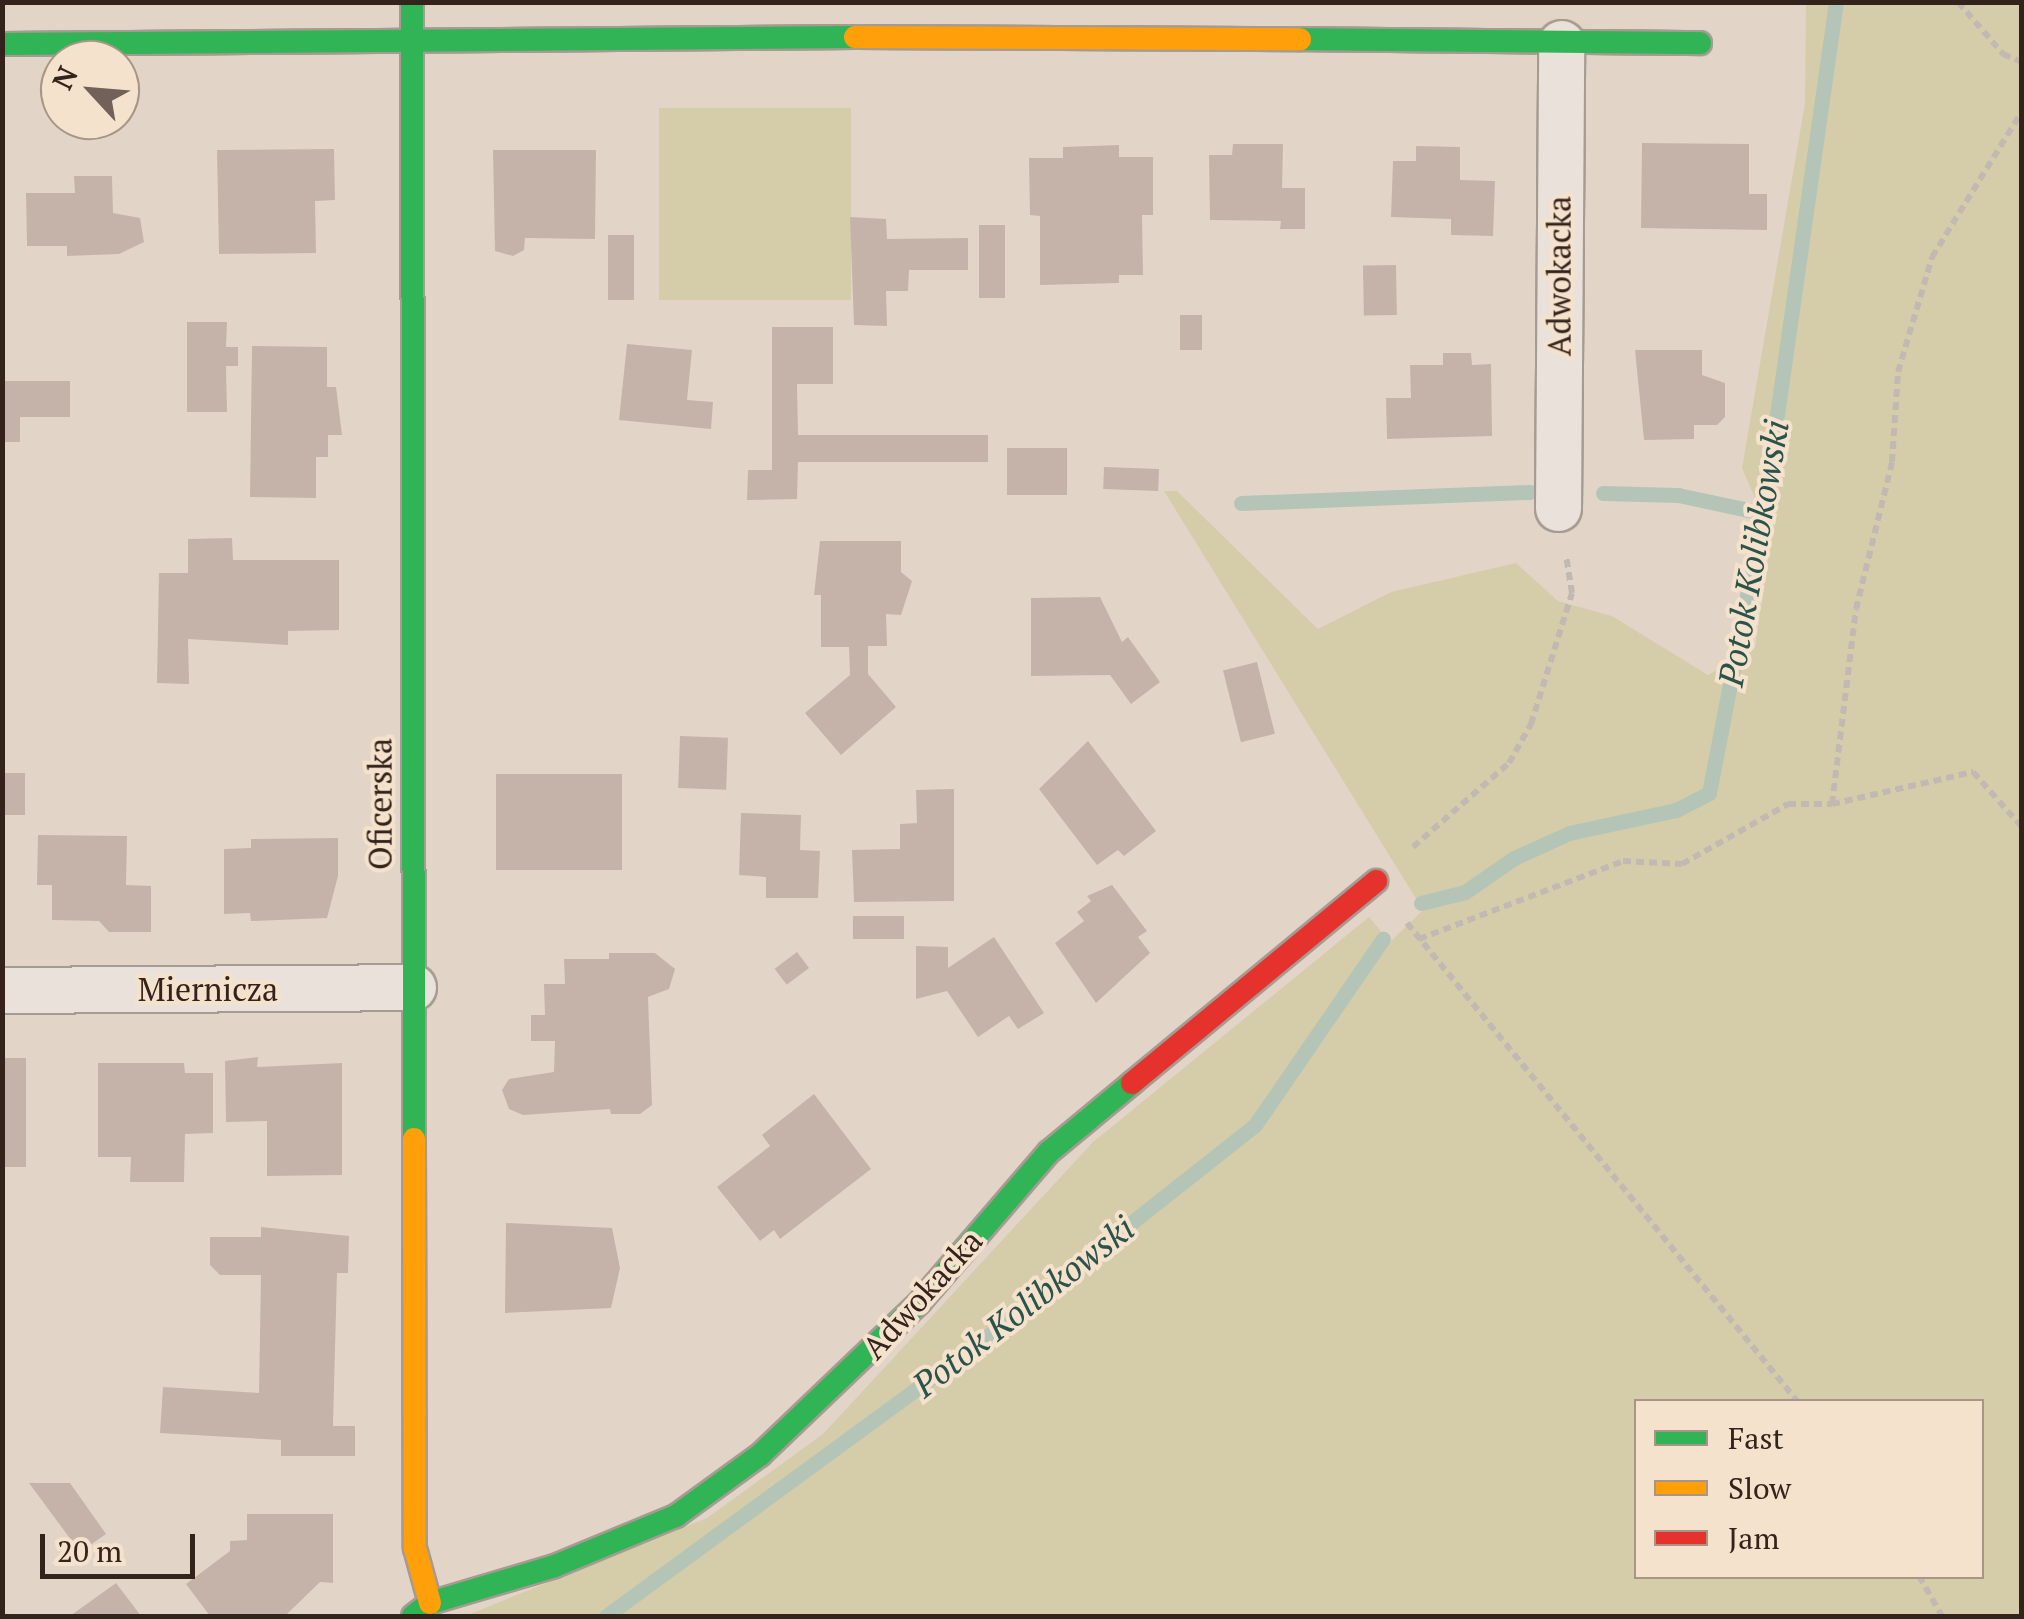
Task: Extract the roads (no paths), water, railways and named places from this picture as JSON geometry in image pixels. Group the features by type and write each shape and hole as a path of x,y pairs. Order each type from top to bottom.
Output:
{"street":[{"name":"Oficerska","path":"412,2 416,1548 422,1610"},
{"path":"2,44 1019,36 1700,43"},
{"name":"Adwokacka","path":"1558,508 1561,44"},
{"name":"Adwokacka","path":"422,1610 556,1566 676,1516 760,1455 906,1316 1061,1140 1376,881"},
{"name":"Miernicza","path":"2,990 413,988"}],"waterway":[{"name":"Potok Kolibkowski","path":"1421,903 1465,892 1514,858 1569,833 1676,810 1709,793 1763,513 1836,2"},
{"path":"1241,503 1530,492"},
{"path":"1603,493 1678,495 1763,513"},
{"name":"Potok Kolibkowski","path":"606,1616 974,1347 1255,1125 1383,939"}]}
